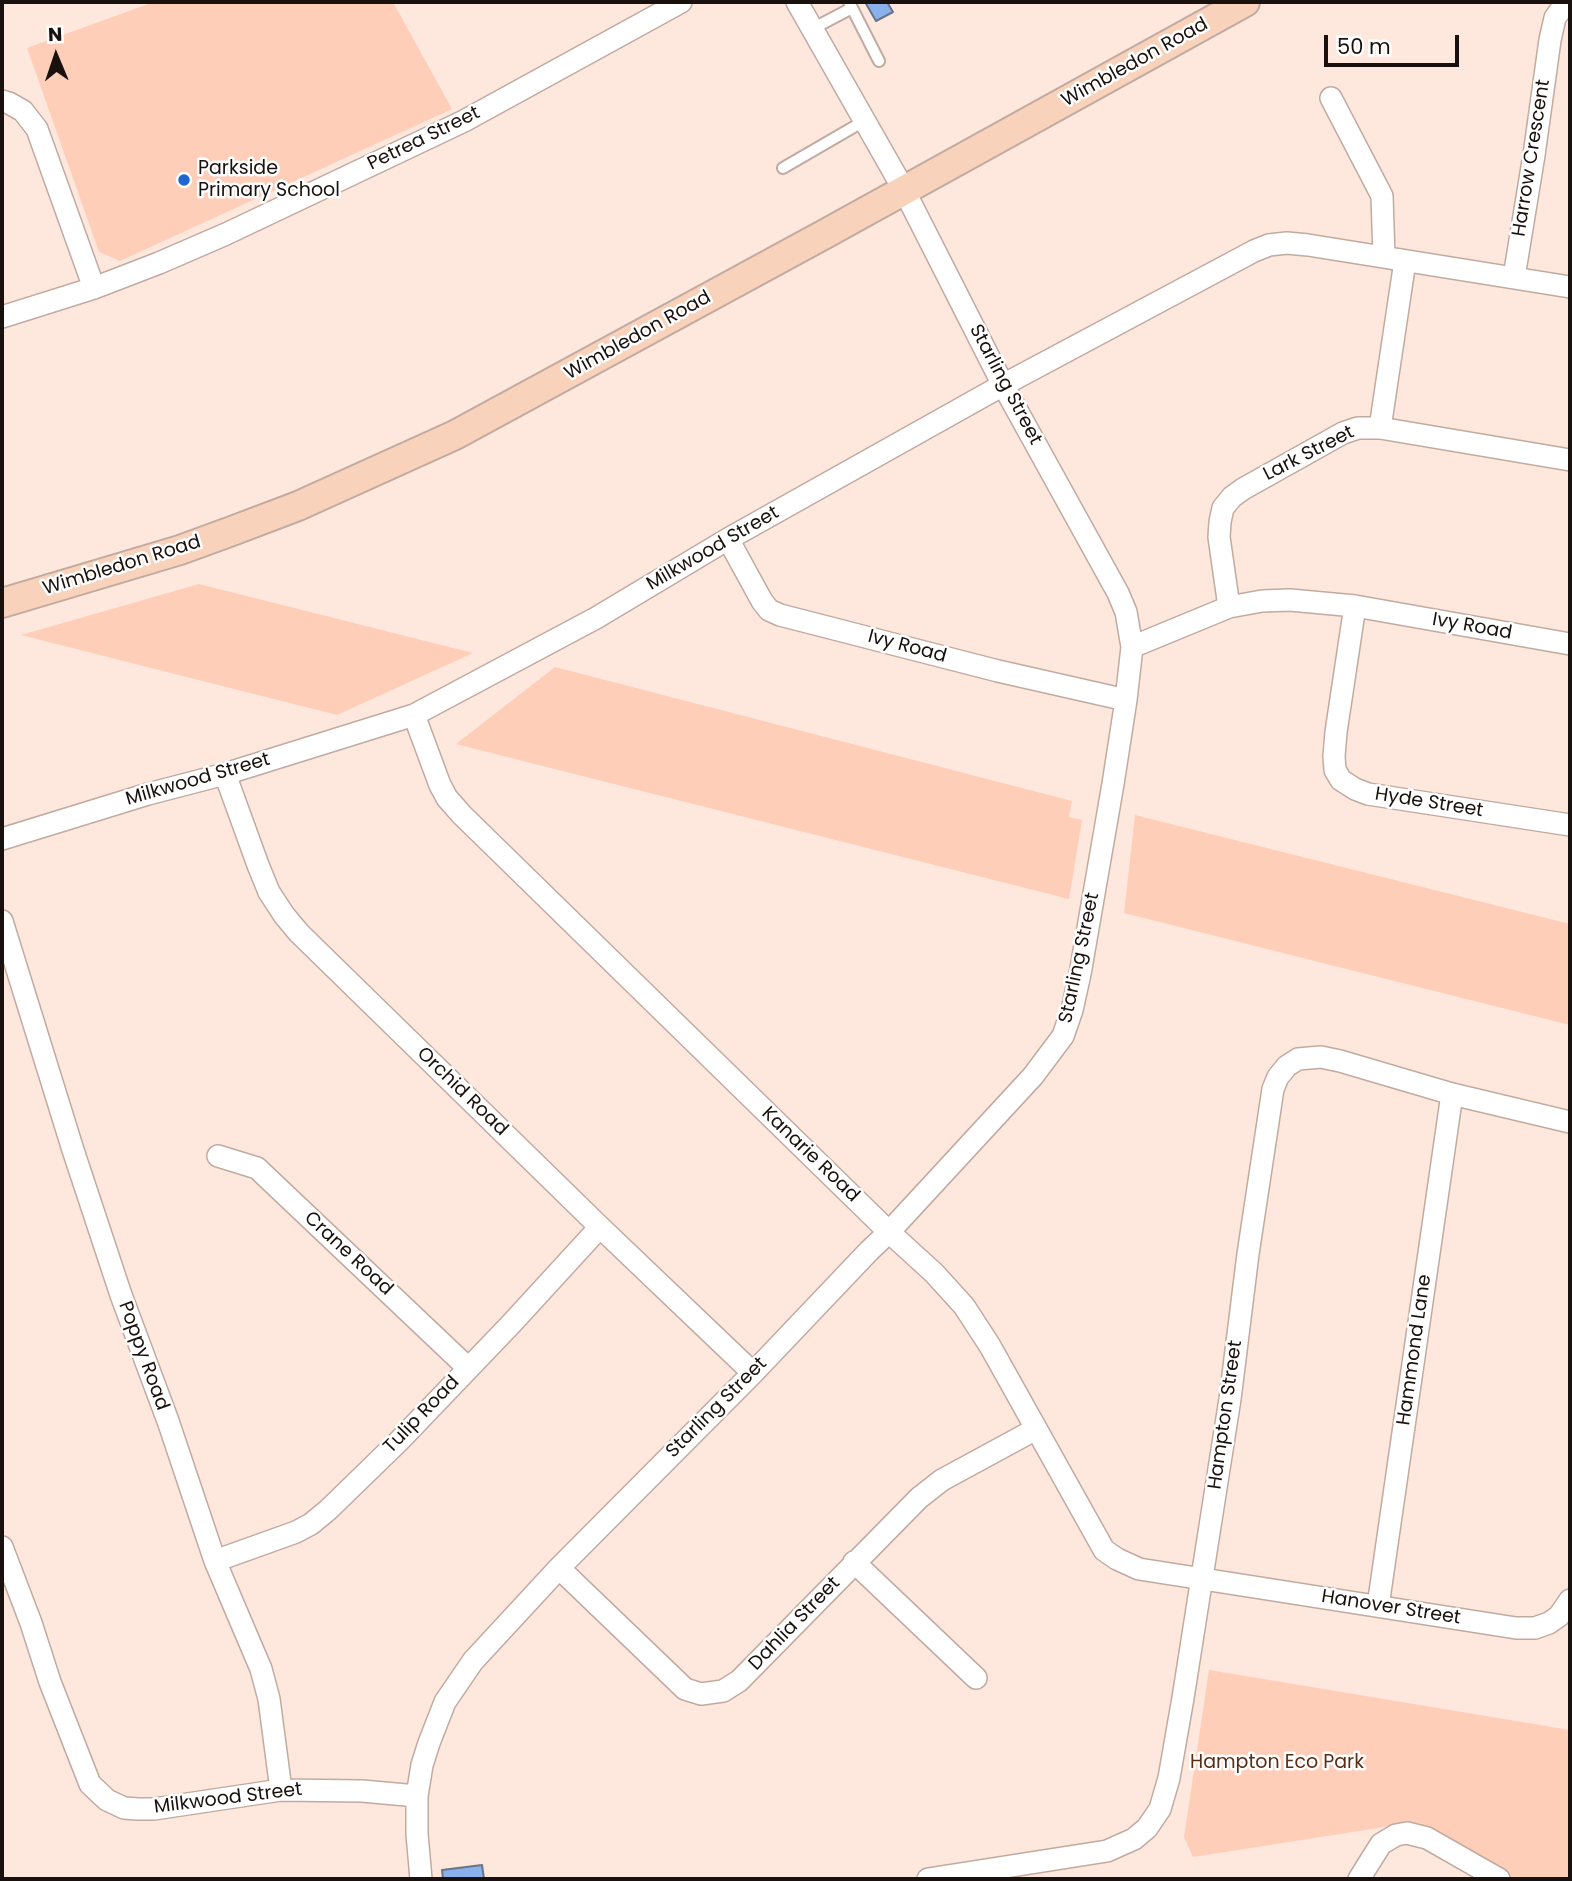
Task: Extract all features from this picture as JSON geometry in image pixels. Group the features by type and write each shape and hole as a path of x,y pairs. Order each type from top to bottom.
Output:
{"street":[{"name":"Petrea Street","path":"2,317 94,288 226,234 464,121 681,2"},
{"name":"Starling Street","path":"421,1879 416,1796 422,1765 445,1702 473,1661 559,1568 890,1232 1033,1076 1063,1036 1080,974 1126,700 1132,647 1126,612 1003,385 904,190 797,2"},
{"name":"Wimbledon Road","path":"2,603 193,545 298,506 455,435 1245,2"},
{"name":"Harrow Crescent","path":"1514,277 1550,40 1555,18 1566,2"},
{"path":"1331,98 1382,197 1384,257"},
{"path":"2,101 23,110 37,129 94,288"},
{"name":"Milkwood Street","path":"2,839 414,715 596,618 728,539 1003,385 1269,245 1308,245 1570,287"},
{"name":"Lark Street","path":"1229,607 1219,529 1223,508 1232,497 1343,432 1358,428 1380,428 1405,261"},
{"path":"1380,428 1570,460"},
{"name":"Ivy Road","path":"728,539 762,601 769,610 780,615 998,671 1126,700"},
{"name":"Ivy Road","path":"1132,647 1229,607 1262,601 1290,600 1355,607 1570,644"},
{"name":"Hyde Street","path":"1355,607 1336,732 1335,770 1341,780 1368,793 1570,825"},
{"name":"Kanarie Road","path":"414,715 447,799 934,1273 964,1306 990,1346 1104,1550 1116,1559 1139,1569 1201,1578"},
{"name":"Orchid Road","path":"225,774 269,892 291,924 600,1227 754,1373"},
{"name":"Poppy Road","path":"2,922 121,1295 168,1421 215,1561 261,1669 269,1699 281,1790"},
{"name":"Hampton Street","path":"940,1878 1107,1851 1124,1845 1147,1828 1160,1809 1169,1778 1230,1399 1273,1089 1287,1066 1298,1059 1321,1057 1452,1094 1570,1122"},
{"name":"Hammond Lane","path":"1378,1606 1452,1094"},
{"name":"Crane Road","path":"218,1156 257,1168 468,1368"},
{"name":"Tulip Road","path":"215,1561 296,1532 328,1510 400,1440 600,1227"},
{"name":"Dahlia Street","path":"559,1568 685,1689 701,1694 723,1691 739,1681 919,1498 943,1480 1036,1429"},
{"name":"Milkwood Street","path":"2,1547 90,1784 107,1800 124,1808 154,1809 281,1790 362,1791 416,1796"},
{"path":"855,1562 976,1678"},
{"name":"Hanover Street","path":"1201,1578 1516,1629 1535,1628 1549,1623 1559,1616 1570,1600"},
{"path":"1359,1879 1381,1844 1396,1835 1407,1833 1427,1838 1499,1879"}],"lane":[{"path":"813,29 851,5 879,61"},
{"path":"783,168 864,121"}],"green space":[{"name":"Parkside Primary School","path":"154,2 393,2 452,109 120,261 99,252 27,48"},
{"path":"199,584 473,653 337,715 21,635"},
{"path":"555,667 1072,801 1069,817 1082,820 1069,899 456,744"},
{"path":"1135,815 1570,924 1570,1025 1124,913"},
{"name":"Hampton Eco Park","path":"1209,1670 1570,1730 1570,1879 1510,1879 1410,1823 1193,1857 1184,1837"}],"building":[{"path":"865,2 887,2 893,12 876,21"},
{"path":"482,1865 484,1879 443,1879 442,1870"}],"place":[{"name":"Parkside Primary School","path":"184,180"}]}
